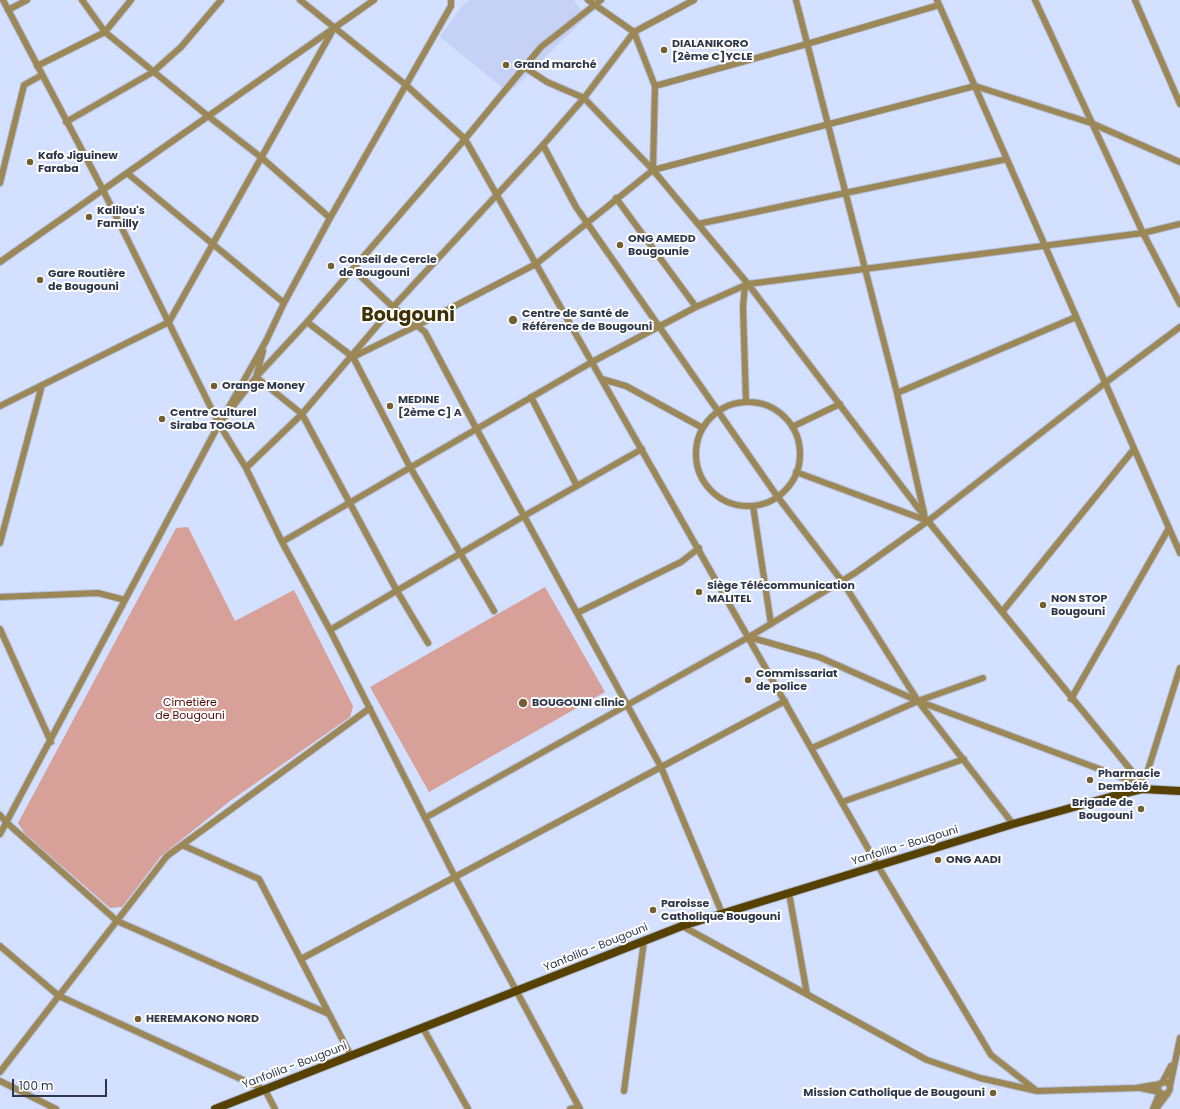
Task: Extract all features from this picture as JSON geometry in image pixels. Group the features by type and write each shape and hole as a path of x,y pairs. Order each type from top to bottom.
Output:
{"main road":[{"name":"Yanfolila - Bougouni","path":"215,1109 682,926 1013,824 1142,787 1180,791"}],"street":[{"path":"2,0 103,190 219,424 246,468 282,542 330,630 455,877 518,990 579,1108 570,1109"},
{"path":"8,10 27,0"},
{"path":"82,0 105,32 262,158 330,218"},
{"path":"37,66 105,32 131,0"},
{"path":"66,122 154,72 181,47 221,0"},
{"path":"300,0 406,85 465,139 699,548 878,866 991,1054 1037,1091"},
{"path":"0,262 374,0"},
{"path":"0,834 51,742 219,424 266,342 284,303 330,218 451,6 451,0"},
{"path":"588,0 634,32 655,86 653,170"},
{"path":"219,424 256,376 307,322 353,269 465,139 541,47 601,0"},
{"path":"246,468 302,414 353,357 393,307 543,145 584,98 634,32 694,0"},
{"path":"796,0 897,393 925,515"},
{"path":"1036,0 1091,123 1143,233 1180,304"},
{"path":"1135,0 1180,104"},
{"path":"655,86 807,44 938,3 1180,553"},
{"path":"0,406 169,322 334,28"},
{"path":"524,67 547,82 584,98 653,170 746,284 840,404 925,515 928,521 1142,787"},
{"path":"0,183 24,85 42,75"},
{"path":"353,357 536,264 586,222 653,170 975,86 1091,123 1180,162"},
{"path":"543,145 586,222 660,326 777,496 842,581 918,701 1013,824"},
{"path":"698,224 1007,159"},
{"path":"127,173 212,245 284,303"},
{"path":"616,198 696,307"},
{"path":"282,542 592,362 696,307 746,284 1143,233 1180,224"},
{"path":"353,269 393,307 418,325 425,332 661,767 722,913"},
{"path":"746,284 743,307 746,402"},
{"path":"897,393 1076,317"},
{"path":"307,322 353,357 410,467 494,611"},
{"path":"425,818 749,637 842,581 928,521 1105,383 1180,327"},
{"path":"256,376 266,342"},
{"path":"256,376 302,414 397,591 428,643"},
{"path":"602,379 626,386 702,427"},
{"path":"0,543 42,385"},
{"path":"531,397 577,486"},
{"path":"746,402 768,406 784,417 792,427 798,441 800,459 796,472 788,488 769,502 753,506 736,506 721,499 704,483 696,459 697,440 702,427 714,414 733,404 746,402"},
{"path":"792,427 840,404"},
{"path":"330,630 524,516 642,449"},
{"path":"1002,612 1134,449"},
{"path":"796,472 928,521"},
{"path":"753,506 771,624"},
{"path":"1071,699 1169,528"},
{"path":"577,613 681,562 699,548"},
{"path":"0,597 98,594 125,600"},
{"path":"0,629 51,742"},
{"path":"749,637 819,657 918,701 1142,787"},
{"path":"1142,787 1180,668"},
{"path":"812,748 918,701 983,678"},
{"path":"301,959 785,701"},
{"path":"0,1072 167,856 370,708"},
{"path":"842,802 964,760"},
{"path":"0,815 117,921 329,1014"},
{"path":"182,845 259,879 351,1056"},
{"path":"789,893 807,994"},
{"path":"682,926 928,1060 980,1078 1037,1091 1136,1088 1161,1083 1167,1083 1169,1090"},
{"path":"624,1091 644,941"},
{"path":"0,946 59,996 266,1090 275,1109"},
{"path":"423,1028 468,1109"},
{"path":"1154,1109 1169,1090 1180,1038"},
{"path":"1154,1109 1160,1092 1158,1088 1174,1062"},
{"path":"0,1081 56,1109"},
{"path":"1136,1088 1164,1094 1169,1090"}],"shaded area":[{"name":"Grand marché","path":"470,0 574,0 586,17 509,93 440,37 461,7"}],"green space":[{"name":"Cimetière de Bougouni","path":"188,527 235,621 294,590 353,706 350,717 230,801 161,856 122,907 110,908 25,834 18,823 176,528"},
{"path":"545,587 605,692 429,792 370,687"}],"place":[{"name":"DIALANIKORO [2ème C]YCLE","path":"664,50"},
{"name":"Grand marché","path":"506,65"},
{"name":"Kafo Jiguinew Faraba","path":"30,162"},
{"name":"Kalilou's Familly","path":"89,217"},
{"name":"ONG AMEDD Bougounie","path":"620,245"},
{"name":"Conseil de Cercle de Bougouni","path":"331,266"},
{"name":"Gare Routière de Bougouni","path":"40,280"},
{"name":"Centre de Santé de Référence de Bougouni","path":"513,320"},
{"name":"Orange Money","path":"214,386"},
{"name":"MEDINE [2ème C] A","path":"390,406"},
{"name":"Centre Culturel Siraba TOGOLA","path":"162,419"},
{"name":"Siège Télécommunication MALITEL","path":"699,592"},
{"name":"NON STOP Bougouni","path":"1043,605"},
{"name":"Commissariat de police","path":"748,680"},
{"name":"BOUGOUNI clinic","path":"523,703"},
{"name":"Pharmacie Dembélé","path":"1090,780"},
{"name":"Brigade de Bougouni","path":"1141,809"},
{"name":"ONG AADI","path":"938,860"},
{"name":"Paroisse Catholique Bougouni","path":"653,910"},
{"name":"HEREMAKONO NORD","path":"138,1019"},
{"name":"Mission Catholique de Bougouni","path":"993,1093"}],"district":[{"name":"Bougouni","path":"408,316"}]}
